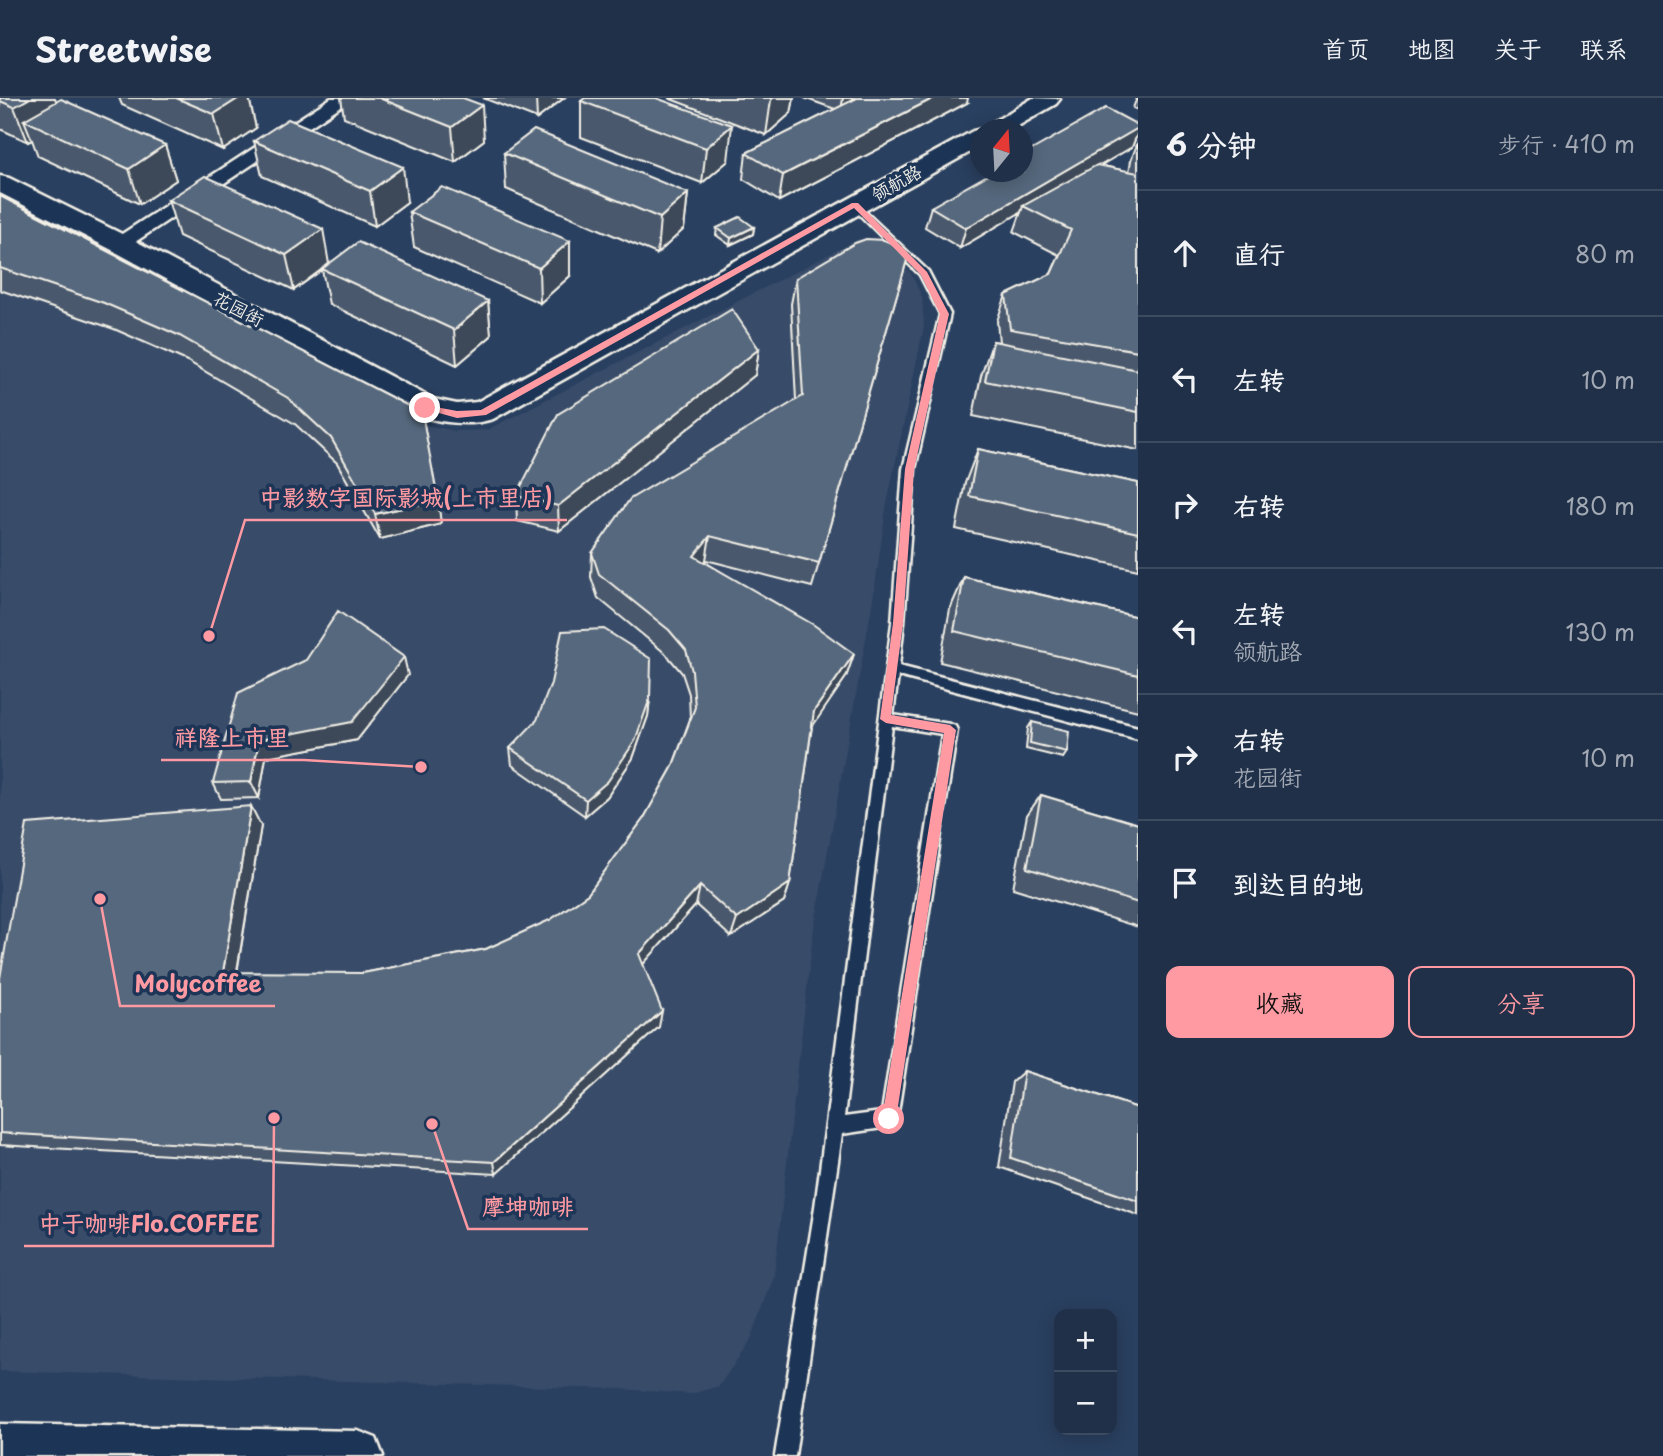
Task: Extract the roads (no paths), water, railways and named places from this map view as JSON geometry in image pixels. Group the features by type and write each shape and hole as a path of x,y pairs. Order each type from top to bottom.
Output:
{"street":[{"path":"119,243 344,98"},
{"path":"1012,119 1047,98"},
{"name":"领航路","path":"482,412 970,142"},
{"name":"花园街","path":"0,183 119,243 425,408 457,414 482,412"},
{"path":"0,1449 358,1456"}],"lane":[{"path":"785,1456 834,1127 886,719 898,623 909,469 945,314 925,273 855,205"},
{"path":"892,669 1138,733"},
{"path":"834,1127 889,1119 950,730 886,719"}],"place":[{"name":"中影数字国际影城(上市里店)","path":"209,636"},
{"name":"祥隆上市里","path":"421,767"},
{"name":"Molycoffee","path":"100,899"},
{"name":"中于咖啡Flo.COFFEE","path":"274,1118"},
{"name":"摩坤咖啡","path":"432,1124"}]}
